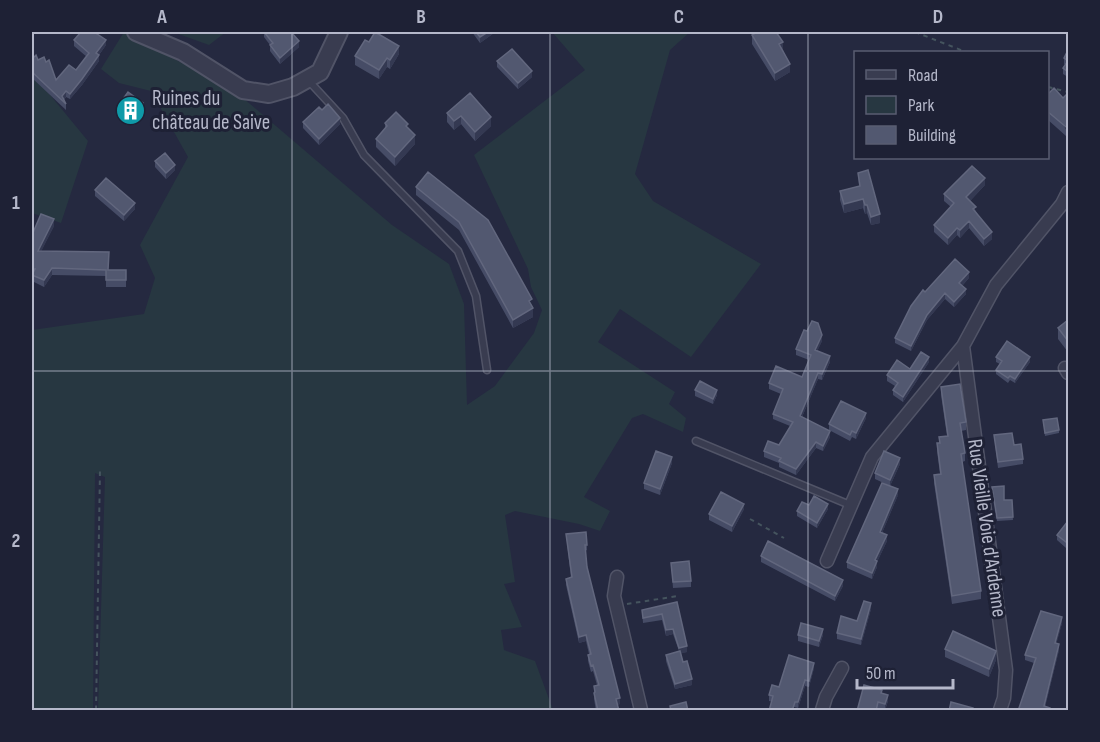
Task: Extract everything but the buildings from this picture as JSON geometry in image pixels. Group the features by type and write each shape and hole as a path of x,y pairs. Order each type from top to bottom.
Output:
{"street":[{"path":"136,32 183,52 243,90 269,94 293,87 320,72 339,32"},
{"path":"827,561 872,457 963,346 996,285 1062,204 1068,192"},
{"name":"Rue Vieille Voie d'Ardenne","path":"963,346 1006,670 1004,698 1000,711"},
{"path":"617,577 614,596 641,711"},
{"path":"822,711 826,697 842,668"}],"lane":[{"path":"307,79 343,118 364,155 458,251 476,296 487,370"},
{"path":"696,441 851,506"}],"path":[{"path":"915,32 963,51"},
{"path":"1049,87 1068,92"},
{"path":"96,711 100,470"},
{"path":"750,519 784,538"},
{"path":"616,606 678,596"}],"green space":[{"path":"124,32 236,92 392,225 449,264 464,304 467,405 495,386 534,333 542,310 531,287 528,269 474,155 585,70 552,32 690,32 670,50 635,174 653,201 761,264 691,357 620,309 598,342 675,392 669,404 686,418 683,432 643,414 632,418 584,497 610,511 600,531 579,524 515,511 505,515 515,582 504,584 522,627 501,630 504,650 535,661 553,710 98,710 105,477 95,473 93,710 32,710 32,330 144,314 155,278 140,245 188,157 151,91 119,83 101,69"},
{"path":"173,32 226,32 209,45"},
{"path":"32,73 88,141 61,223 32,213"}],"place":[{"name":"Ruines du château de Saive","path":"131,110"}]}
